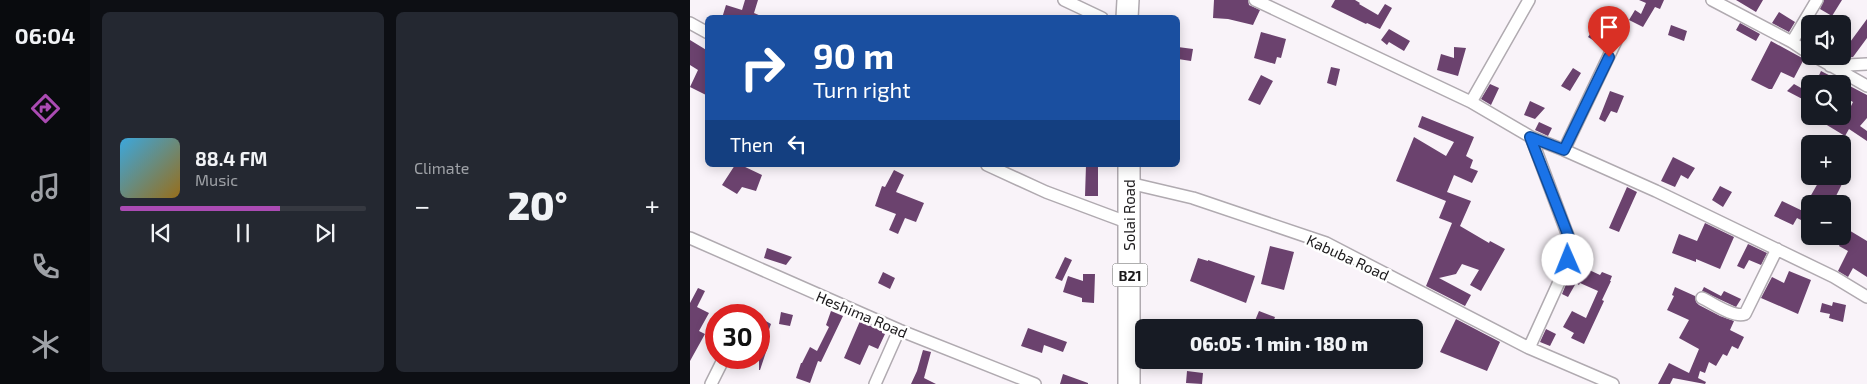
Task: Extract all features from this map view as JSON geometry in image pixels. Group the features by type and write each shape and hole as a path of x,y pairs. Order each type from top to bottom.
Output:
{"highway":[{"path":"1127,15 1128,0"},
{"name":"Solai Road","path":"1129,174 1129,384"}],"street":[{"path":"1064,0 1096,15"},
{"path":"1255,0 1471,102 1530,137 1564,150 1778,249 1834,277 1867,297"},
{"path":"1471,102 1528,0"},
{"path":"1712,0 1801,48"},
{"path":"1792,42 1817,0"},
{"path":"690,23 705,31"},
{"path":"1564,150 1616,41"},
{"path":"1828,66 1867,64"},
{"path":"1828,66 1867,86"},
{"path":"1529,348 1568,260 1570,244 1530,137"},
{"path":"991,167 1046,192 1129,223"},
{"name":"Kabuba Road","path":"1129,174 1326,243 1529,348 1613,384"},
{"name":"Heshima Road","path":"690,238 898,330 1035,384"},
{"path":"1702,298 1735,314 1746,314 1778,249"},
{"path":"875,384 898,330"},
{"path":"711,384 718,369"}],"building":[{"path":"745,0 758,0 754,13 759,15 723,15 726,5 742,10"},
{"path":"1214,0 1248,0 1249,5 1260,10 1253,25 1228,19 1213,18"},
{"path":"1335,0 1355,0 1378,15 1385,4 1392,8 1380,29 1331,7"},
{"path":"1639,0 1664,0 1660,9 1655,7 1643,27 1629,20 1635,10 1641,14 1646,3"},
{"path":"1736,0 1763,0 1756,12"},
{"path":"1824,0 1842,0 1833,15 1820,9"},
{"path":"1779,12 1795,22 1789,32 1772,23"},
{"path":"1867,19 1867,38 1851,57 1851,41"},
{"path":"1740,23 1760,34 1756,41 1736,30"},
{"path":"1671,25 1687,31 1684,41 1668,35"},
{"path":"1389,29 1410,41 1404,51 1389,42 1387,45 1381,40"},
{"path":"1593,30 1608,40 1604,47 1588,37"},
{"path":"1261,32 1286,39 1281,58 1277,57 1275,64 1254,58"},
{"path":"690,40 705,49 705,94 690,87 698,70 690,65"},
{"path":"1771,41 1801,57 1801,65 1794,78 1781,72 1772,89 1751,80"},
{"path":"1180,47 1193,49 1191,61 1180,59"},
{"path":"1454,47 1466,48 1458,76 1437,70 1441,54 1454,58"},
{"path":"1331,67 1340,69 1336,86 1327,83"},
{"path":"1573,68 1581,73 1570,91 1561,86"},
{"path":"1821,71 1829,75 1819,75"},
{"path":"1261,75 1273,81 1260,105 1248,100"},
{"path":"1490,84 1499,88 1491,105 1481,99"},
{"path":"1794,84 1801,88 1801,98 1787,91"},
{"path":"1851,87 1867,95 1867,118 1860,126 1867,131 1867,141 1849,129 1846,135 1843,135 1827,125 1851,125 1851,106 1853,102 1851,101"},
{"path":"1610,91 1624,96 1617,113 1611,111 1605,122 1599,119"},
{"path":"1530,101 1545,108 1535,119 1524,115"},
{"path":"1422,116 1474,137 1466,156 1473,160 1470,168 1478,171 1472,183 1454,175 1447,192 1471,201 1460,226 1489,243 1490,241 1505,249 1481,291 1470,285 1479,270 1462,264 1456,274 1439,278 1471,295 1465,306 1426,286 1452,223 1439,218 1446,201 1396,181 1414,137 1446,156 1454,142 1418,127"},
{"path":"1539,122 1552,128 1548,136 1535,130"},
{"path":"1673,157 1695,168 1688,179 1681,175 1675,187 1661,181"},
{"path":"734,167 745,167 762,175 756,191 742,187 737,194 722,185"},
{"path":"1086,167 1098,167 1098,196 1085,196"},
{"path":"894,170 904,175 896,192 924,203 916,222 905,218 898,234 889,230 896,214 875,206 882,186 885,187"},
{"path":"1817,185 1842,185 1836,195 1811,195"},
{"path":"1720,186 1732,192 1723,207 1712,200"},
{"path":"1627,187 1637,192 1619,232 1609,228"},
{"path":"1782,201 1801,210 1801,220 1797,218 1793,225 1774,216"},
{"path":"1705,223 1734,237 1720,269 1696,259 1696,262 1672,253 1679,234 1697,241"},
{"path":"1851,231 1867,241 1867,277 1853,268 1848,277 1838,271 1848,251 1839,246 1851,245"},
{"path":"1748,244 1767,253 1761,265 1749,260 1744,269 1737,266"},
{"path":"1270,246 1294,252 1284,290 1261,284"},
{"path":"767,248 792,257 786,265 764,258"},
{"path":"1065,257 1072,260 1062,281 1055,278"},
{"path":"1198,258 1255,276 1246,303 1190,281"},
{"path":"1577,258 1587,263 1585,268 1600,275 1602,272 1612,276 1602,300 1604,301 1584,344 1571,338 1574,333 1563,327 1572,311 1586,318 1598,291 1576,283 1568,297 1562,294"},
{"path":"1789,271 1811,280 1798,314 1761,298 1772,277 1784,283"},
{"path":"883,272 895,278 890,289 878,283"},
{"path":"1083,274 1095,274 1094,303 1082,302 1082,298 1063,292 1068,276 1083,281"},
{"path":"1675,287 1695,296 1696,302 1699,305 1734,321 1730,330 1744,337 1738,349 1732,346 1727,356 1723,354 1716,366 1709,362 1705,373 1700,371 1698,378 1706,382 1705,384 1673,378 1670,384 1658,384 1669,363 1689,373 1699,349 1679,338 1689,320 1667,310 1674,296 1672,295"},
{"path":"1704,287 1721,296 1724,291 1741,299 1736,307 1702,291"},
{"path":"698,288 705,291 697,307 705,311 705,320 699,331 705,334 690,361 690,303"},
{"path":"1833,302 1846,305 1843,322 1829,318 1830,314 1820,312 1822,303 1832,306"},
{"path":"831,311 843,316 821,362 818,361 810,383 796,378 801,363 810,347 817,351 829,327 826,325"},
{"path":"1259,311 1275,317 1274,319 1256,319"},
{"path":"781,312 793,315 790,326 779,324"},
{"path":"1456,319 1500,342 1487,371 1440,352"},
{"path":"860,321 885,334 878,349 869,345 860,365 844,358"},
{"path":"1028,328 1067,342 1063,352 1044,345 1042,353 1021,346"},
{"path":"1546,329 1556,334 1550,346 1540,342"},
{"path":"923,350 931,352 924,378 936,384 911,384"},
{"path":"1187,371 1203,373 1202,384 1186,383"},
{"path":"1063,374 1088,383 1088,384 1060,384"}],"route":[{"path":"1568,260 1570,240 1530,137 1564,150 1609,57"}]}
